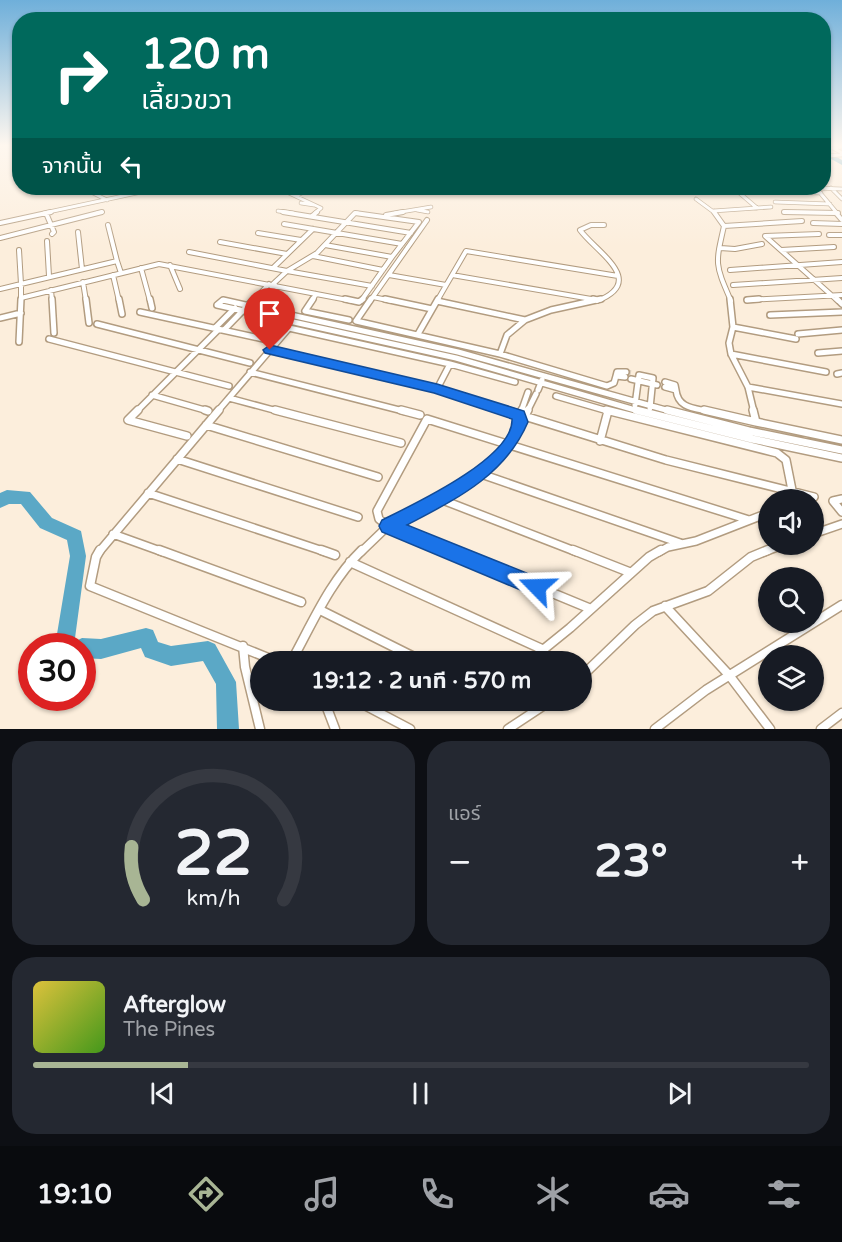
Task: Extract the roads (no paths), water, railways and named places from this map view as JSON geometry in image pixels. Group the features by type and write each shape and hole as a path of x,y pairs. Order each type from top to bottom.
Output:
{"street":[{"path":"831,188 842,189"},
{"path":"831,188 842,199"},
{"path":"97,195 107,200"},
{"path":"0,223 129,195"},
{"path":"298,195 321,208 312,216"},
{"path":"742,195 757,208"},
{"path":"813,223 842,222 838,213 823,195"},
{"path":"696,199 713,211 724,226 716,259 717,268 732,304 733,327 729,343 730,354 748,387 756,422"},
{"path":"775,202 830,204"},
{"path":"301,203 318,206"},
{"path":"74,207 77,213 74,216"},
{"path":"381,216 430,207"},
{"path":"713,211 771,207"},
{"path":"413,209 428,212"},
{"path":"278,211 411,233"},
{"path":"0,238 102,212"},
{"path":"784,212 838,213"},
{"path":"46,213 52,225 54,233 52,234"},
{"path":"21,298 159,264 170,265 272,285 316,294 359,302 419,222 356,213 313,256 286,271 272,285 249,309 220,329 128,420 187,436"},
{"path":"427,220 356,321 500,354 607,386 614,383 616,376 628,375 655,382 649,413"},
{"path":"724,226 802,220"},
{"path":"284,224 402,244"},
{"path":"108,225 121,273"},
{"path":"500,354 507,335 525,320 559,308 599,300 614,291 619,282 613,266 580,232 585,226 604,225"},
{"path":"273,268 313,229"},
{"path":"78,232 82,269"},
{"path":"258,233 301,240"},
{"path":"819,234 765,236 842,304"},
{"path":"829,235 842,235"},
{"path":"47,241 50,276"},
{"path":"220,242 287,254"},
{"path":"720,248 735,249 762,244"},
{"path":"325,245 392,257"},
{"path":"781,250 834,247"},
{"path":"19,249 20,342"},
{"path":"418,334 466,251 618,276"},
{"path":"189,252 372,286"},
{"path":"313,256 383,270"},
{"path":"0,289 117,261"},
{"path":"730,270 842,262"},
{"path":"170,265 180,289"},
{"path":"141,268 152,308"},
{"path":"389,274 446,285"},
{"path":"113,275 122,314"},
{"path":"452,275 599,300"},
{"path":"733,285 842,278"},
{"path":"83,282 89,323"},
{"path":"51,290 54,333"},
{"path":"316,294 305,311 349,320"},
{"path":"747,300 842,295"},
{"path":"373,297 432,309"},
{"path":"358,332 294,322 249,309 240,304 223,300 217,305 234,309 249,309 300,316 358,332 537,373 651,406 842,450"},
{"path":"436,301 525,320"},
{"path":"220,329 240,304"},
{"path":"140,312 268,340"},
{"path":"770,315 842,312"},
{"path":"0,318 21,313"},
{"path":"294,322 300,316"},
{"path":"97,324 250,363"},
{"path":"733,327 797,336 842,330"},
{"path":"254,651 90,586 96,557 113,534 290,328 450,364 515,382"},
{"path":"49,339 229,386"},
{"path":"270,350 437,389 522,418 769,489"},
{"path":"818,353 842,351"},
{"path":"730,354 826,372"},
{"path":"457,355 634,410 842,458"},
{"path":"437,389 450,364"},
{"path":"250,372 420,415"},
{"path":"522,418 537,373"},
{"path":"297,651 350,562 388,526 440,499 481,474 509,446 544,375"},
{"path":"634,410 639,378"},
{"path":"665,384 675,385 677,399 682,405 842,440"},
{"path":"748,387 842,404"},
{"path":"529,392 536,394"},
{"path":"152,395 208,411"},
{"path":"556,396 777,453 786,460 792,489"},
{"path":"229,398 401,442"},
{"path":"600,441 608,411"},
{"path":"591,609 388,526 379,519 377,511 427,419 749,520"},
{"path":"206,425 378,477"},
{"path":"177,459 358,517"},
{"path":"481,474 681,544"},
{"path":"148,493 335,555"},
{"path":"440,499 629,572"},
{"path":"842,499 833,501 842,512"},
{"path":"350,562 543,650 591,609 629,572 649,557 668,547 758,517"},
{"path":"824,530 842,524"},
{"path":"113,534 301,602"},
{"path":"592,666 635,625 653,612 708,591 751,557 758,554"},
{"path":"655,729 729,675 842,605"},
{"path":"665,606 729,675 770,729"},
{"path":"320,610 402,651"},
{"path":"243,646 245,667 260,729"},
{"path":"328,711 335,729"},
{"path":"376,711 410,729"},
{"path":"508,729 535,711"},
{"path":"821,729 842,713"}],"waterway":[{"path":"0,501 7,497 25,497 46,523 75,536 78,556 66,633"},
{"path":"96,649 146,637 152,650 171,656 208,651 226,682 228,729"}],"tunnel":[{"path":"626,372 632,373"}]}
